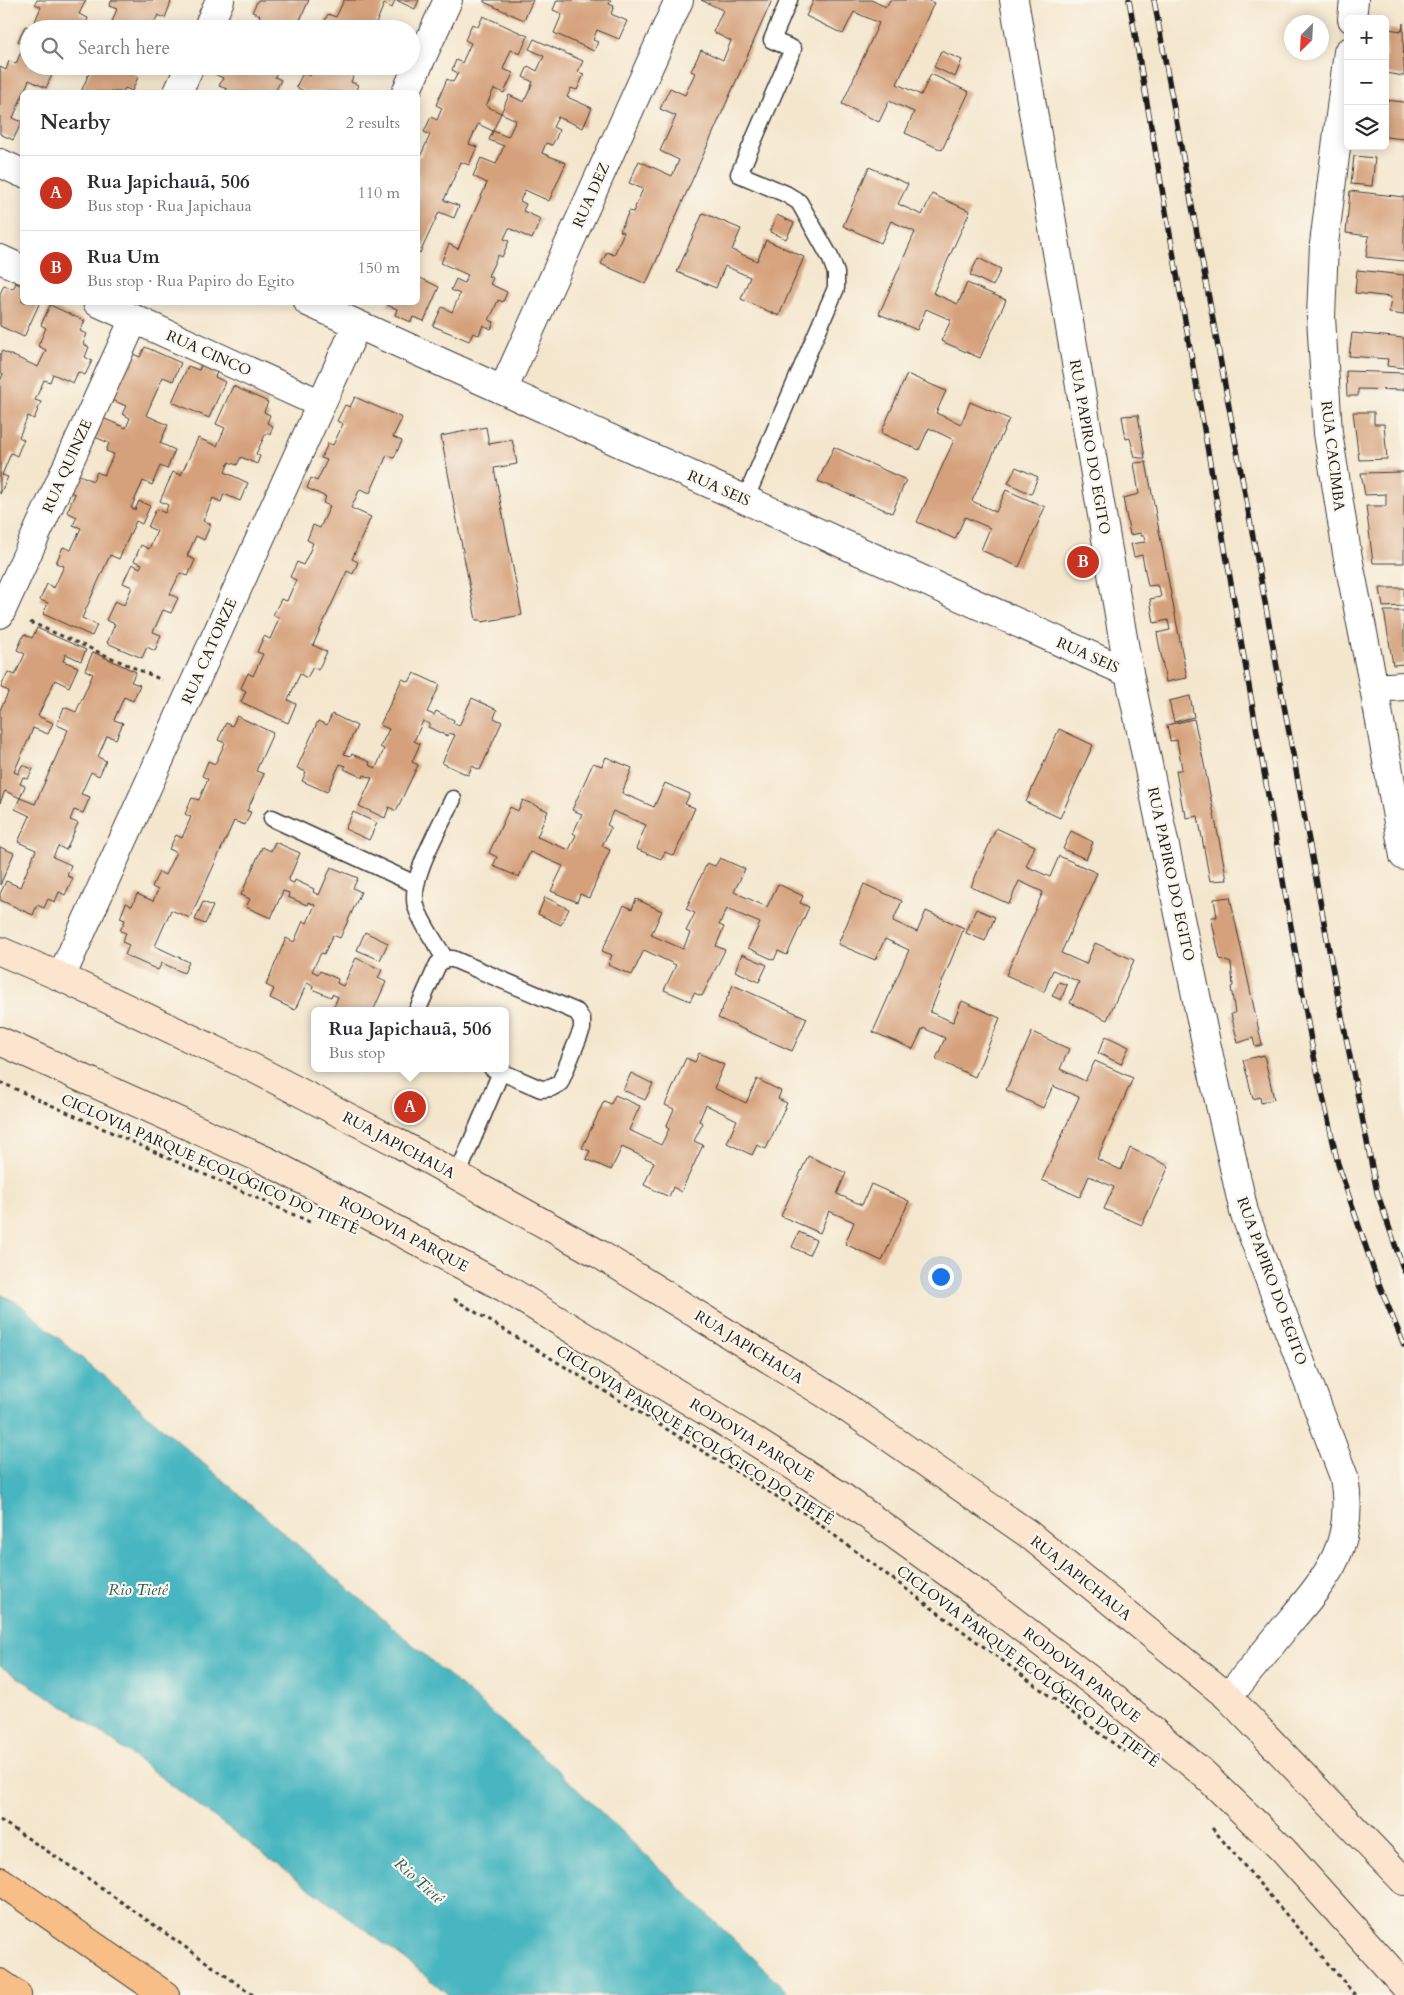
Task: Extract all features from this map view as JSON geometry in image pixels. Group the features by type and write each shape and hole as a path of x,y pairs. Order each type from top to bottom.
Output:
{"highway":[{"path":"0,1881 165,1995"},
{"path":"0,1983 16,1995"}],"street":[{"path":"211,20 220,0"},
{"path":"420,61 448,0"},
{"name":"RUA DEZ","path":"503,390 679,0"},
{"name":"RUA PAPIRO DO EGITO","path":"1014,0 1129,673 1202,1029 1244,1212 1344,1477 1348,1495 1347,1520 1340,1548 1324,1580 1228,1698"},
{"path":"1352,15 1354,0"},
{"name":"RUA CACIMBA","path":"1347,60 1324,244 1321,317 1328,433 1347,553 1374,688 1404,856"},
{"path":"179,90 186,75"},
{"path":"407,90 414,75"},
{"path":"0,163 20,172"},
{"path":"0,258 20,268"},
{"name":"RUA CINCO","path":"104,305 321,404"},
{"name":"RUA SEIS","path":"315,305 1129,673"},
{"name":"RUA QUINZE","path":"1,612 134,319"},
{"name":"RUA CATORZE","path":"62,977 357,325"},
{"path":"1374,688 1404,686"},
{"name":"RUA JAPICHAUA","path":"0,951 62,977 251,1067 457,1176 599,1254 837,1401 1026,1533 1228,1698 1404,1881"},
{"name":"RODOVIA PARQUE","path":"0,1041 269,1162 505,1288 841,1496 983,1598 1110,1695 1205,1775 1282,1849 1404,1985"}],"lane":[{"path":"744,500 836,288 836,273 830,257 799,202 739,174 793,49 772,40 789,0"},
{"path":"445,959 417,910 414,896 419,871 453,799"},
{"path":"272,818 415,884"},
{"path":"419,1007 438,964 445,959 453,959 577,1012 582,1020 582,1029 560,1082 551,1088 541,1089 502,1072"},
{"path":"457,1176 496,1072"}],"path":[{"path":"1,612 190,692"},
{"name":"CICLOVIA PARQUE ECOLÓGICO DO TIETÊ","path":"0,1082 317,1225"},
{"name":"CICLOVIA PARQUE ECOLÓGICO DO TIETÊ","path":"449,1296 807,1515 1130,1755"},
{"path":"0,1820 79,1872 253,1995"},
{"path":"1210,1826 1354,1995"}],"water":[{"name":"Rio Tietê","path":"0,1294 18,1303 553,1766 791,1995 449,1995 415,1967 79,1716 0,1666"}],"building":[{"path":"37,0 86,0 79,14 88,18 87,20 35,20 41,7 35,4"},
{"path":"112,0 167,0 171,2 165,18 158,15 156,20 113,20 117,9 109,6"},
{"path":"258,0 309,0 300,20 258,20 260,15 252,12"},
{"path":"344,0 395,0 392,8 384,4 377,20 325,20 328,14 336,17"},
{"path":"396,0 419,0 415,9"},
{"path":"484,0 533,0 524,20 484,2"},
{"path":"557,0 611,0 609,4 614,6 611,14 627,21 619,39 597,30 593,40 598,42 594,51 554,33 562,14 553,10"},
{"path":"701,0 772,0 646,284 601,264 607,252 614,255 624,232 620,231 629,211 633,212 643,189 629,183 639,161 672,176 679,160 660,151 676,116 660,109 670,88 685,95 695,73 691,71 701,50 723,60 731,41 713,32 723,10"},
{"path":"814,0 871,0 886,7 890,0 926,0 934,3 897,84 921,95 931,74 969,92 942,150 905,133 914,112 889,101 879,122 842,104 879,23 854,12 843,34 806,16"},
{"path":"483,16 528,36 520,54 511,50 503,69 513,73 504,93 494,89 486,106 501,113 493,131 478,124 469,144 477,147 469,165 461,162 444,200 459,206 454,218 439,212 420,253 420,157 430,135 424,132 431,117 437,120 442,108 436,105 447,79 453,82 458,73 452,70 456,60 462,63 471,43 465,40 472,24 478,27"},
{"path":"1403,23 1404,76 1389,74 1389,29 1402,31"},
{"path":"534,39 583,61 578,72 584,74 577,90 571,88 567,97 592,108 583,128 558,117 553,127 559,130 556,138 552,145 546,143 542,153 566,163 549,201 525,190 520,201 526,204 523,211 541,219 532,239 509,228 504,239 509,241 502,257 498,255 488,276 493,278 490,284 507,292 503,302 498,300 489,320 494,322 491,329 483,325 479,335 473,333 469,341 433,326 442,307 452,312 460,294 451,290 456,279 464,283 468,275 441,263 449,244 458,249 487,183 473,176 481,158 496,164 504,146 489,140 493,131 508,137 516,120 501,113 509,95 524,102 533,82 523,77 528,66 537,71 544,56 529,49"},
{"path":"941,51 962,60 955,77 934,67"},
{"path":"20,54 20,75 52,75 46,88 29,80 25,90 20,90 20,101 13,118 20,121 20,126 13,140 0,134 0,67 6,70 9,61 16,64"},
{"path":"88,75 134,75 138,77 132,90 125,88 124,90 82,90"},
{"path":"217,75 276,75 275,77 281,80 276,90 226,90 219,86 223,78"},
{"path":"302,75 354,75 351,82 358,85 356,90 302,90 296,87"},
{"path":"1389,100 1404,102 1404,139 1389,137"},
{"path":"1354,156 1375,158 1372,186 1351,184"},
{"path":"869,167 908,184 898,204 922,215 932,194 970,211 933,293 958,304 967,283 1006,300 980,358 941,341 951,320 926,309 917,330 879,314 915,232 891,221 881,243 843,226"},
{"path":"1350,191 1404,197 1404,261 1366,257 1369,236 1346,233"},
{"path":"703,213 741,229 732,250 757,261 766,240 804,257 779,316 741,299 750,277 725,266 716,288 677,272"},
{"path":"777,215 794,223 786,239 770,232"},
{"path":"978,258 1001,269 993,286 970,275"},
{"path":"1357,270 1404,275 1404,315 1389,313 1391,297 1355,293"},
{"path":"420,278 439,287 424,321 413,317 411,322 395,315 397,309 387,305 420,305"},
{"path":"16,283 20,285 20,305 39,305 24,337 0,326 0,294 4,285 13,289"},
{"path":"50,305 85,321 80,331 87,334 83,344 89,347 85,357 92,361 85,375 78,372 73,383 53,374 50,382 44,380 35,400 41,402 34,419 28,416 19,437 24,440 17,456 11,453 2,475 8,477 0,494 0,381 3,374 0,372 0,356 2,351 38,367 46,350 38,346 46,328 41,325"},
{"path":"1352,333 1404,338 1404,368 1387,366 1388,359 1349,356"},
{"path":"145,347 181,363 173,381 163,377 146,415 168,425 160,443 175,450 167,469 160,466 152,485 143,481 131,508 135,510 139,501 150,506 142,524 136,521 119,559 110,555 82,618 97,625 92,636 43,614 48,603 40,600 47,584 54,588 64,566 56,563 63,547 71,550 81,528 73,525 77,517 67,512 75,494 65,490 73,472 93,481 97,472 104,475 114,454 106,451 109,443 90,435 98,416 126,428 130,418 122,414 126,406 110,399 127,361 130,362 133,354 140,357"},
{"path":"202,363 218,370 215,377 225,382 209,418 172,402 188,366 199,370"},
{"path":"1346,371 1404,373 1404,390 1358,389 1358,396 1347,396"},
{"path":"907,374 946,391 936,413 961,424 970,402 1009,419 972,501 996,512 1006,490 1045,507 1019,567 981,550 990,528 965,517 955,539 917,522 954,440 929,428 919,450 881,433"},
{"path":"233,386 268,402 264,412 270,415 267,423 273,426 270,435 266,433 256,454 260,456 257,464 241,457 237,465 229,462 225,472 248,483 240,501 224,494 221,502 213,498 203,521 211,524 204,540 196,536 187,556 195,560 188,576 180,573 170,594 178,598 171,613 163,610 153,632 161,635 155,651 147,647 142,658 107,643 115,624 106,620 115,601 124,605 132,587 123,583 132,564 140,568 142,564 134,561 141,545 149,549 157,531 148,527 156,509 165,513 168,505 160,501 173,472 181,475 198,438 217,446 225,428 216,424"},
{"path":"355,397 402,418 393,437 402,441 394,458 387,455 370,493 360,489 351,508 371,517 352,559 358,562 353,574 347,571 313,645 327,652 318,670 313,667 307,678 300,674 288,700 296,704 288,723 241,702 246,691 241,688 248,673 253,676 263,654 257,652 264,636 270,639 275,628 279,618 273,615 281,599 287,601 296,580 290,577 297,562 303,565 309,553 313,543 307,540 313,525 320,528 330,506 323,503 326,497 307,488 311,478 317,481 327,460 321,458 328,443 333,445 343,424 337,421 345,405 350,407"},
{"path":"1353,412 1374,412 1374,424 1384,424 1387,459 1359,460"},
{"path":"1138,415 1145,458 1135,457 1130,438 1126,439 1122,416"},
{"path":"486,427 489,444 512,440 515,452 517,464 494,468 522,615 482,622 481,620 476,620 441,436"},
{"path":"834,447 906,480 892,513 818,481"},
{"path":"1146,462 1187,678 1166,682 1157,633 1170,630 1168,620 1154,623 1150,599 1161,597 1159,587 1157,585 1148,586 1142,555 1134,557 1131,544 1145,542 1144,536 1141,536 1141,533 1130,535 1123,498 1139,494 1134,463"},
{"path":"1016,467 1038,477 1031,494 1008,483"},
{"path":"1404,472 1404,563 1373,563 1366,506 1386,506 1386,494 1365,495 1361,473"},
{"path":"1380,588 1404,588 1404,606 1383,607"},
{"path":"1384,611 1404,611 1404,664 1393,665"},
{"path":"37,628 86,650 81,661 66,654 63,661 78,667 69,687 55,680 38,716 53,723 48,734 33,728 14,772 18,774 22,765 33,769 28,779 23,777 20,784 25,786 20,798 5,791 0,803 0,710 9,691 1,688 8,672 15,675 25,654 17,650 24,634 32,638"},
{"path":"93,652 136,672 131,682 140,685 133,701 124,697 114,720 123,723 116,739 107,736 98,757 106,761 99,776 91,772 81,794 90,797 83,813 74,810 70,820 78,823 66,850 58,846 53,857 71,865 67,876 73,878 65,895 59,892 55,902 48,899 44,908 37,905 33,915 0,900 0,894 6,881 20,887 36,850 18,842 30,816 15,809 20,798 35,804 68,730 57,725 64,707 76,712 93,674 85,670"},
{"path":"414,673 440,685 427,712 434,715 436,711 454,720 453,723 459,726 472,698 497,710 494,718 502,722 480,770 472,766 468,775 442,763 455,735 449,733 447,736 428,727 430,724 423,721 414,741 420,744 412,762 418,765 396,811 389,807 385,818 359,806 372,778 364,775 363,778 344,769 346,766 340,764 327,792 302,781 306,772 297,768 318,721 327,725 332,714 357,726 344,754 350,756 352,754 370,762 369,765 376,768 384,749 380,747 389,729 380,725 402,679 409,682"},
{"path":"1190,696 1194,717 1174,722 1169,701"},
{"path":"237,716 273,733 256,771 264,774 247,811 251,812 245,825 234,821 190,918 171,910 155,946 189,962 184,973 162,963 158,970 125,955 129,945 122,942 126,933 120,931 125,920 120,918 126,903 132,906 137,894 153,901 158,890 152,887 155,880 159,872 165,875 176,852 169,849 176,835 182,838 191,817 185,814 192,798 199,800 208,779 202,776 208,761 215,764 225,743 218,740 226,723 232,726"},
{"path":"1194,719 1227,880 1210,881 1198,816 1186,818 1185,809 1183,810 1176,771 1182,769 1177,740 1170,741 1167,725"},
{"path":"1059,729 1093,745 1060,818 1026,802"},
{"path":"606,757 632,768 622,793 654,807 665,783 690,794 685,804 695,808 674,856 665,852 661,859 636,849 646,825 613,811 607,825 611,827 602,846 610,850 589,898 580,894 577,902 551,891 563,866 530,852 519,877 493,866 497,857 489,853 510,807 518,811 523,800 548,811 537,837 569,850 576,835 573,833 582,814 572,810 593,763 602,766"},
{"path":"353,812 377,823 369,840 345,829"},
{"path":"996,828 1035,846 1026,866 1050,877 1059,856 1097,873 1061,953 1086,964 1095,943 1134,960 1107,1020 1070,1003 1079,982 1053,970 1044,992 1006,975 1043,892 1019,881 1009,904 971,887"},
{"path":"1071,831 1093,842 1086,859 1063,849"},
{"path":"275,842 300,853 288,881 294,883 295,880 314,889 313,892 319,895 331,867 358,878 353,888 361,892 340,938 333,935 324,954 321,953 312,971 318,974 320,971 338,979 337,983 343,986 356,958 382,970 378,978 386,982 375,1007 334,1007 338,997 332,994 331,997 312,989 313,986 307,983 295,1010 270,998 274,989 266,985 286,938 294,942 303,921 307,923 315,905 308,902 307,905 288,897 289,893 283,891 271,918 246,907 250,899 241,895 262,847 271,851"},
{"path":"0,847 14,853 0,885"},
{"path":"720,858 745,869 734,892 767,907 778,884 803,896 800,903 809,907 787,955 778,951 774,960 748,948 760,923 727,909 719,925 724,927 716,946 725,950 702,996 694,993 690,1001 664,990 676,965 644,950 632,975 608,965 612,955 602,951 624,905 632,909 636,899 662,911 651,935 683,949 690,933 686,931 695,913 686,909 707,863 715,866"},
{"path":"864,884 902,901 893,921 917,932 926,911 964,928 930,1012 953,1022 962,1001 1000,1018 975,1077 936,1059 945,1038 923,1028 913,1049 873,1032 909,950 885,939 875,960 838,944"},
{"path":"545,897 569,909 561,925 538,914"},
{"path":"1230,897 1262,1045 1255,1047 1253,1038 1238,1043 1231,1014 1235,1013 1231,987 1233,986 1231,963 1220,959 1211,917 1217,917 1214,899"},
{"path":"203,902 213,906 205,924 195,920"},
{"path":"976,909 995,917 985,941 966,933"},
{"path":"365,932 388,943 380,960 357,950"},
{"path":"742,954 767,965 759,982 735,971"},
{"path":"1059,982 1067,985 1061,1000 1052,996"},
{"path":"733,985 807,1018 792,1051 718,1018"},
{"path":"1032,1032 1069,1049 1060,1069 1085,1081 1095,1061 1133,1078 1097,1159 1121,1170 1130,1148 1169,1166 1142,1225 1104,1209 1114,1187 1089,1176 1080,1197 1042,1180 1079,1097 1053,1086 1043,1108 1006,1090"},
{"path":"1106,1036 1129,1047 1121,1064 1098,1053"},
{"path":"699,1053 724,1065 714,1088 746,1103 757,1079 781,1091 778,1099 787,1103 766,1149 757,1145 752,1155 727,1143 737,1120 706,1105 699,1121 703,1123 694,1141 703,1145 681,1192 673,1187 669,1197 644,1185 654,1162 622,1147 611,1170 586,1159 590,1151 582,1148 604,1101 611,1104 615,1095 640,1106 629,1130 661,1145 669,1129 666,1127 674,1109 665,1105 686,1058 695,1062"},
{"path":"1264,1055 1274,1099 1261,1103 1260,1097 1253,1099 1243,1060"},
{"path":"631,1073 653,1084 645,1100 623,1090"},
{"path":"808,1156 846,1173 837,1194 862,1205 871,1184 909,1201 882,1261 845,1244 854,1222 829,1211 820,1233 781,1216"},
{"path":"799,1232 816,1240 809,1255 792,1247"}],"railway":[{"path":"1129,0 1313,1052 1338,1164 1375,1274 1404,1345"},
{"path":"1154,0 1335,982 1377,1192 1404,1271"}],"place":[{"name":"Rua Um","path":"1083,562"},
{"name":"Rua Japichauã, 506","path":"410,1107"}]}
